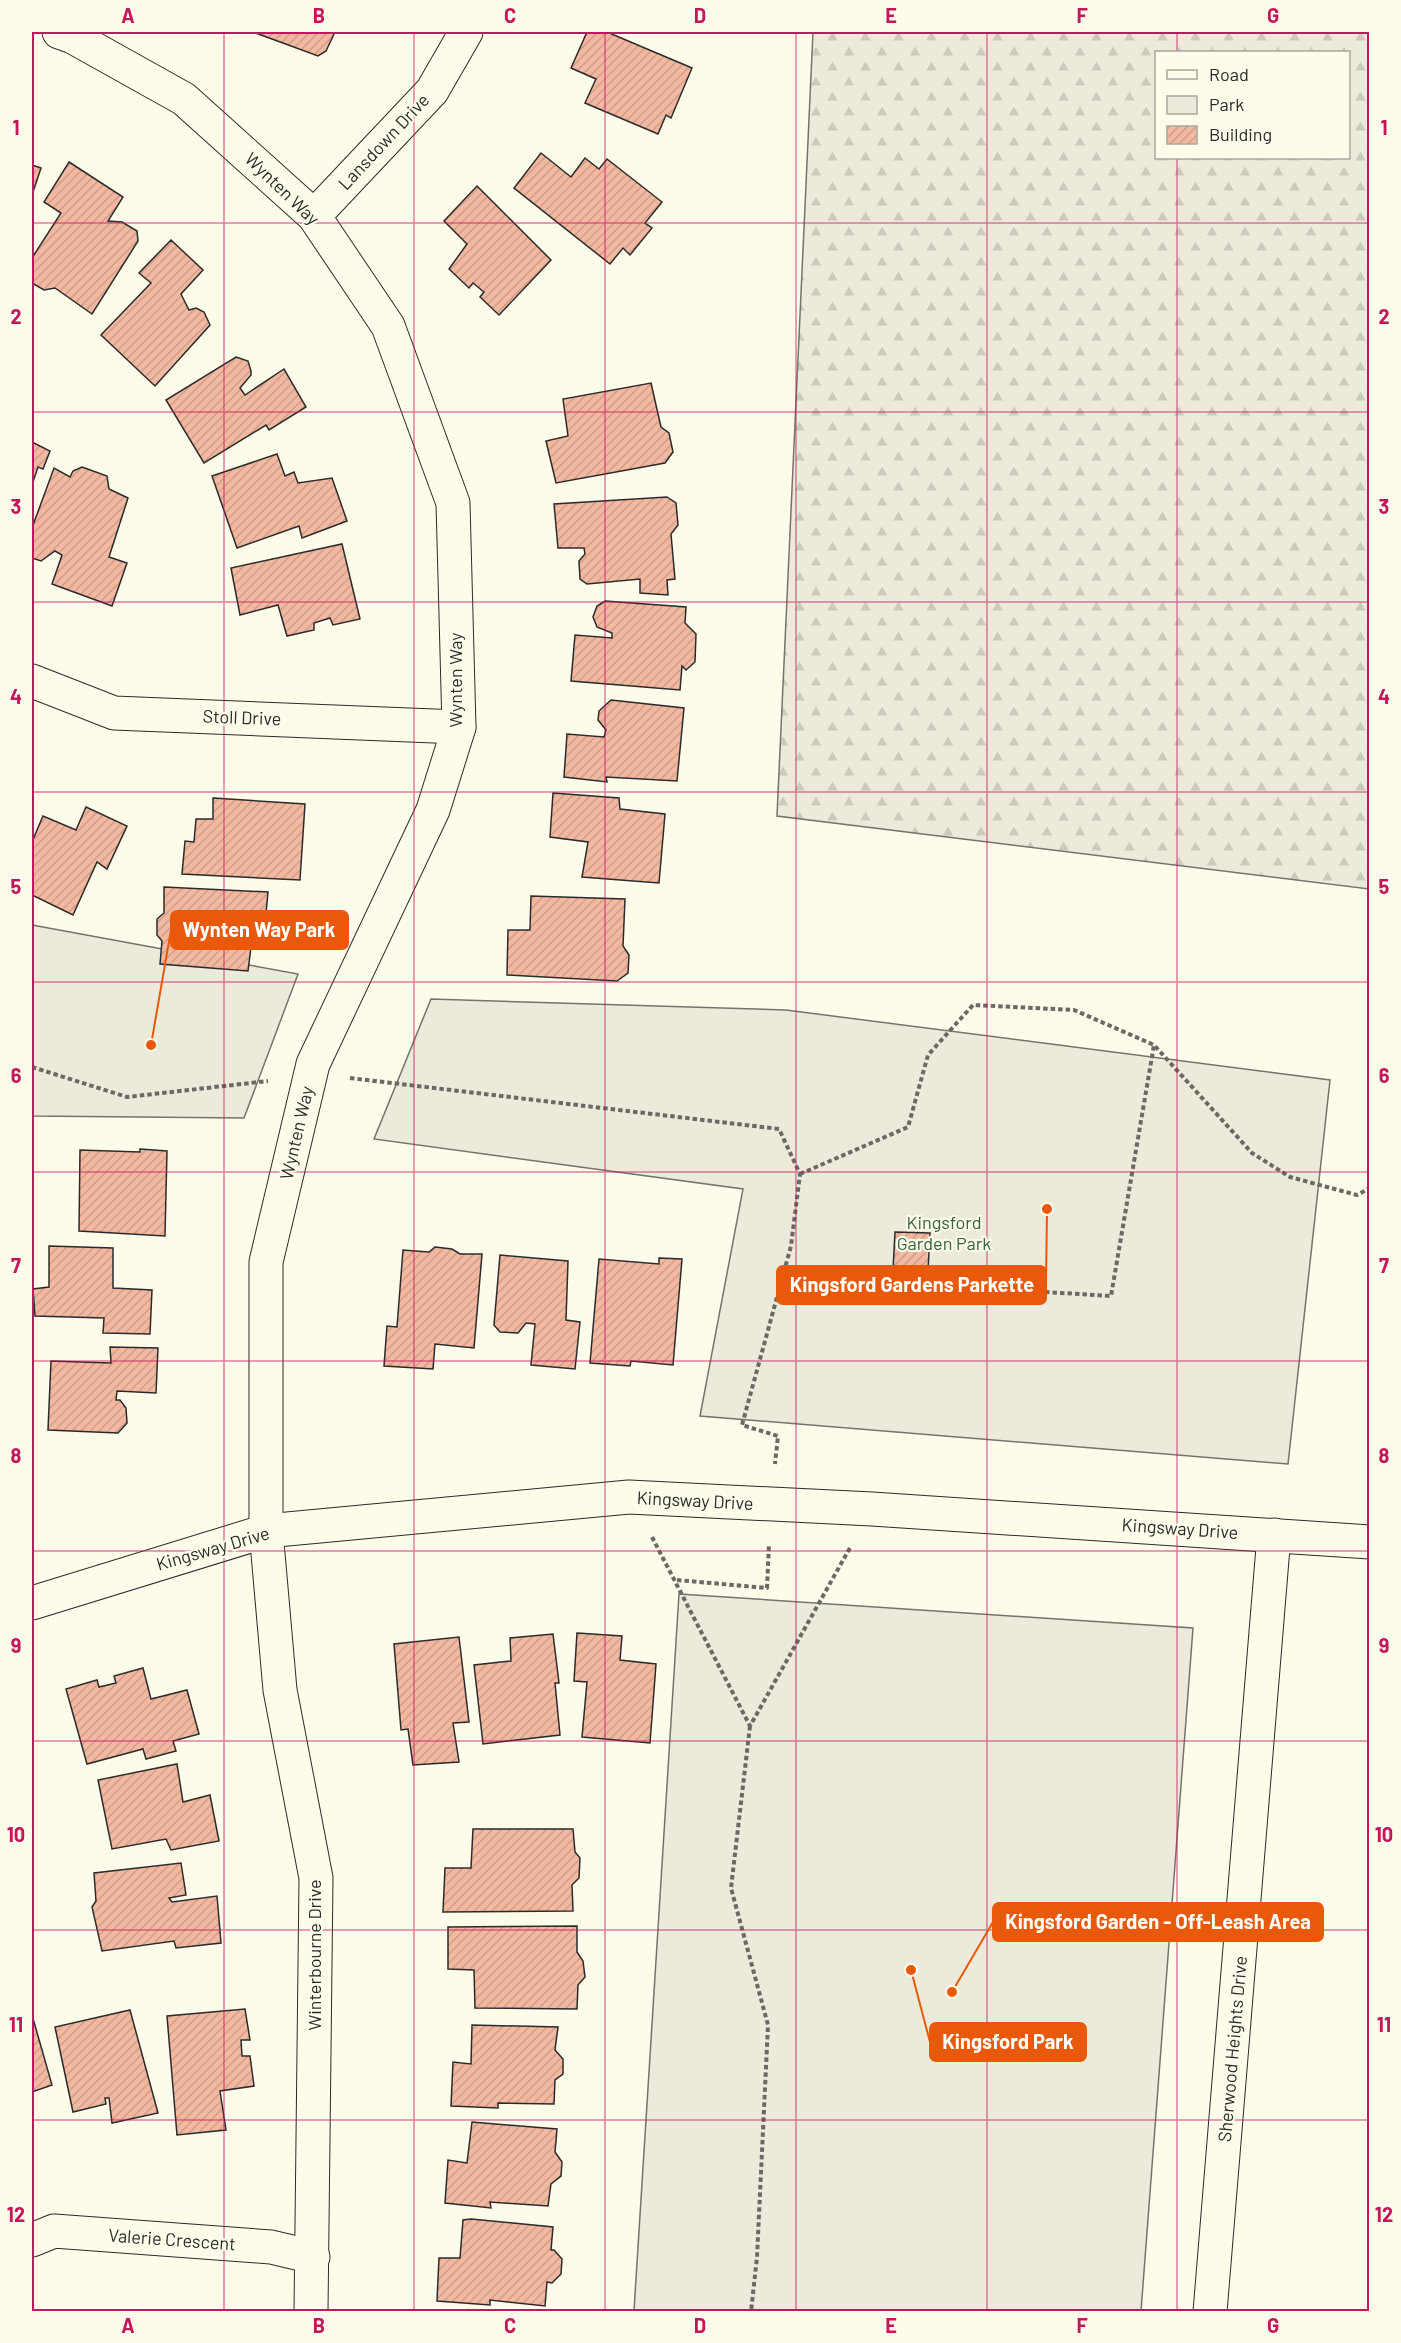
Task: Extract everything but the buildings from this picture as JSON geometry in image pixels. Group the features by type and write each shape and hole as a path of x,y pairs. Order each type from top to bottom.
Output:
{"street":[{"name":"Wynten Way","path":"59,32 73,37 184,99 314,216 388,326 453,503 459,727 433,810 311,1073 266,1262 266,1531"},
{"name":"Lansdown Drive","path":"314,216 432,91 466,32"},
{"name":"Stoll Drive","path":"32,681 114,713 459,727"},
{"name":"Kingsway Drive","path":"32,1603 266,1531 629,1497 872,1509 1370,1542"},
{"name":"Winterbourne Drive","path":"266,1531 280,1690 316,1878 311,2312"},
{"name":"Sherwood Heights Drive","path":"1210,2312 1274,1535"},
{"name":"Valerie Crescent","path":"32,2240 54,2231 271,2247 313,2257"}],"path":[{"path":"800,1174 908,1127 928,1055 973,1005 1074,1010 1154,1045 1252,1153 1290,1177 1357,1195 1370,1188"},
{"path":"783,1276 1111,1296 1154,1045"},
{"path":"32,1067 127,1097 238,1086 311,1073 780,1129 800,1174 791,1246 742,1425 778,1436 771,1505 767,1587 677,1580"},
{"path":"629,1497 677,1580 750,1726"},
{"path":"752,2312 757,2258 768,2025 732,1888 750,1726 872,1509"}],"green space":[{"path":"813,32 1369,32 1369,889 777,816"},
{"path":"32,925 298,974 244,1118 32,1116"},
{"name":"Kingsford Garden Park","path":"431,999 786,1010 1330,1080 1288,1464 700,1416 743,1189 374,1139"},
{"path":"679,1594 1193,1628 1141,2311 634,2311"}],"place":[{"name":"Wynten Way Park","path":"151,1045"},
{"name":"Kingsford Gardens Parkette","path":"1047,1209"},
{"name":"Kingsford Park","path":"911,1970"},
{"name":"Kingsford Garden - Off-Leash Area","path":"952,1992"}]}
